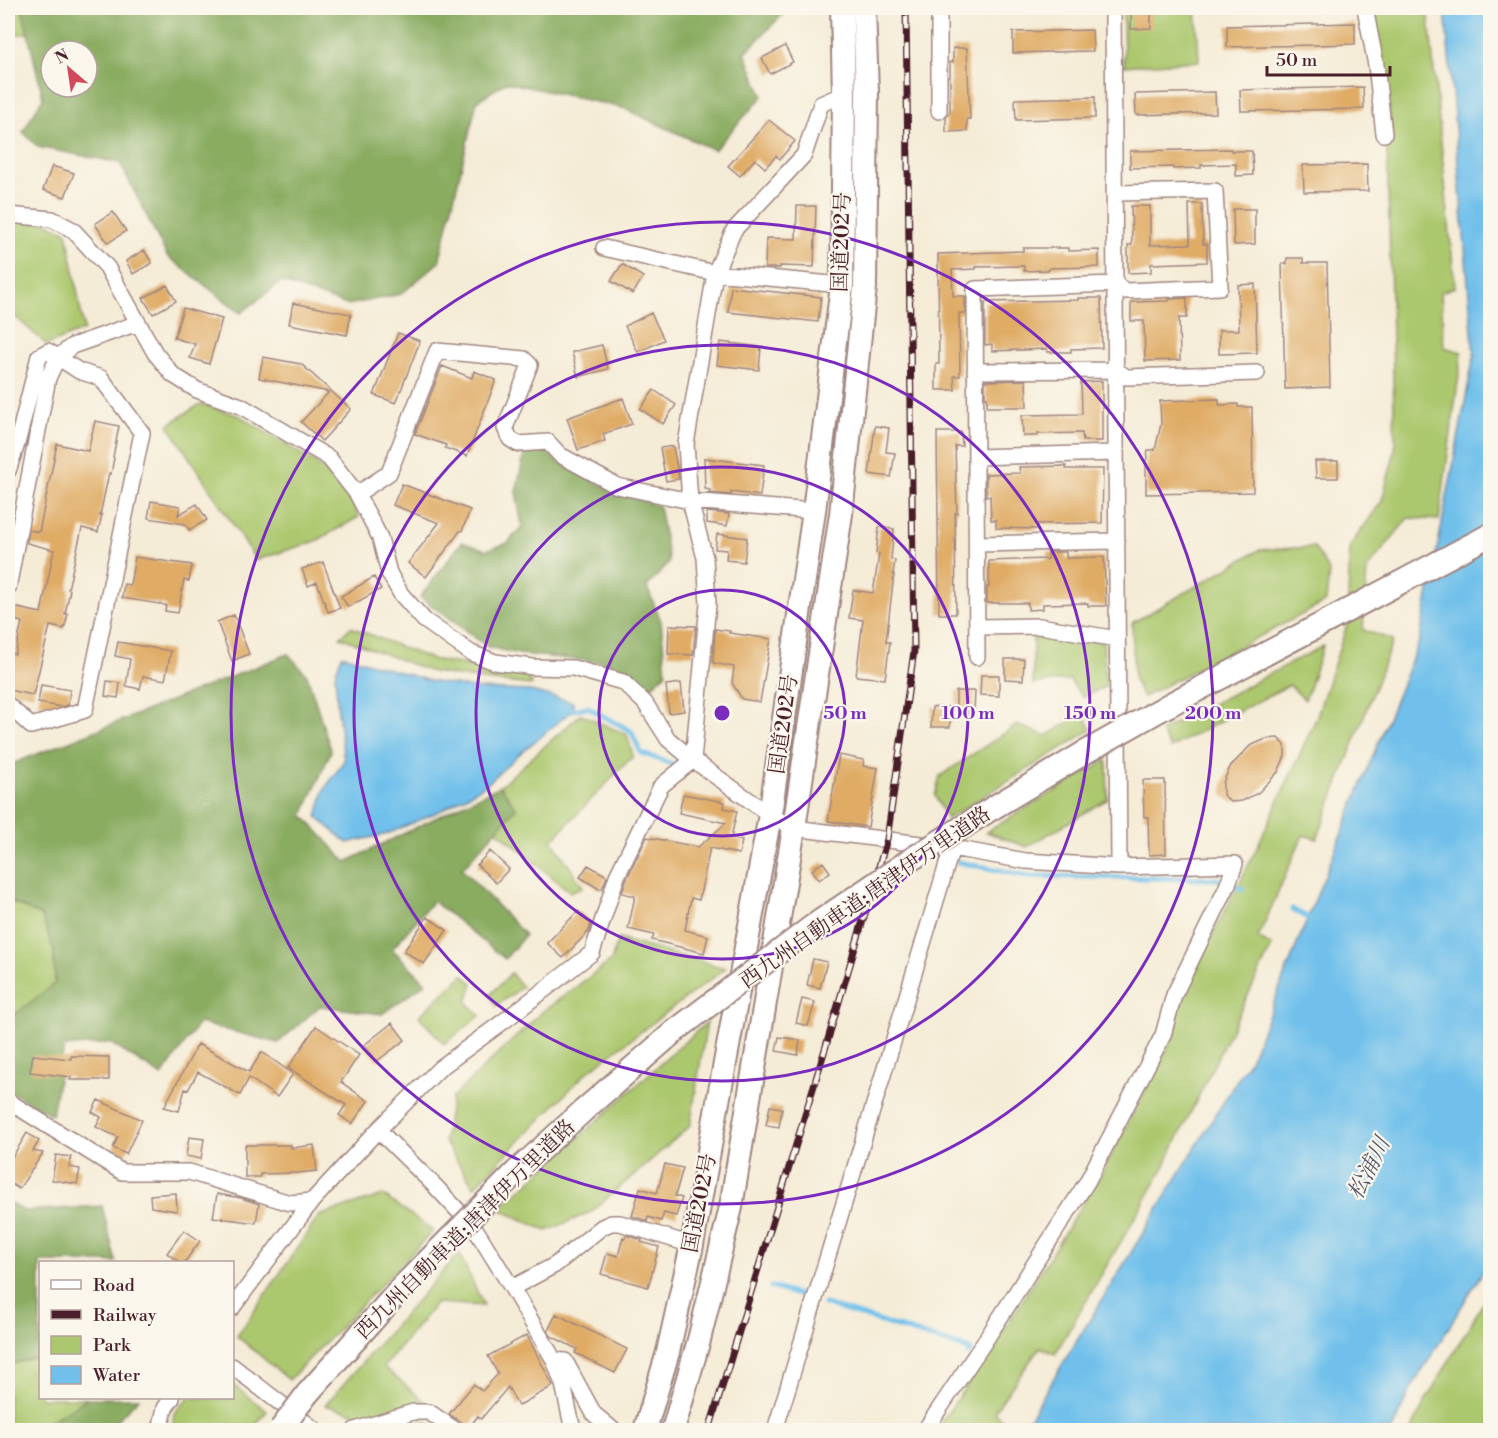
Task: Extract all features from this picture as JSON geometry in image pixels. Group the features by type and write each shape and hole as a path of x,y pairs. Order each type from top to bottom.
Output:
{"highway":[{"name":"国道202号","path":"645,1431 668,1352 692,1245 770,815 814,511 842,285 844,94 842,8"},
{"name":"国道202号","path":"673,1431 699,1340 731,1207 794,828 841,514 865,287 867,92 864,8"},
{"name":"西九州自動車道;唐津伊万里道路","path":"280,1430 307,1394 404,1285 516,1172 675,1031 813,926 907,862 1084,753 1320,624 1491,535"}],"street":[{"path":"939,8 939,111"},
{"path":"1113,8 1119,867"},
{"path":"1365,8 1376,65 1384,134"},
{"path":"234,1305 312,1202 378,1130 440,1068 591,953 617,876 662,786 693,760 708,604 705,558 690,501 686,444 715,273 734,230 804,155 821,104 844,94"},
{"path":"977,657 975,290 1115,284 1125,291 1220,287 1215,191 1115,193"},
{"path":"8,215 52,219 73,230 107,267 155,353 173,375 197,390 241,406 329,459 357,494 380,538 389,573 401,594 424,620 471,653 495,662 533,667 573,668 623,681 645,703 668,739 693,760 770,815 794,828 952,848 1026,861 1119,867 1234,864 1228,882 1174,995 1164,1035 1087,1182 925,1431"},
{"path":"604,248 715,273 842,285"},
{"path":"8,588 48,378 58,357 72,346 138,323"},
{"path":"8,471 39,356 48,351 79,371 101,378 142,433 85,710 31,726 8,705"},
{"path":"357,494 389,474 437,351 524,359 530,365 505,428 510,439 518,444 548,442 560,455 617,486 690,501 814,511"},
{"path":"975,371 1116,370 1126,377 1257,373"},
{"path":"976,457 1116,453"},
{"path":"977,544 1117,542"},
{"path":"977,627 1040,626 1118,639"},
{"path":"775,1431 952,848"},
{"path":"8,1101 122,1172 189,1172 290,1203 312,1202"},
{"path":"378,1130 476,1230 554,1360 563,1384 573,1431"},
{"path":"512,1288 555,1265 602,1227 611,1223 620,1223 692,1245"},
{"path":"554,1360 566,1361 594,1414 613,1431"},
{"path":"234,1368 315,1431"},
{"path":"160,1431 165,1408 171,1399"},
{"path":"355,1431 413,1412 429,1412 455,1431"}],"green space":[{"path":"8,8 22,8 28,33 8,36"},
{"path":"22,8 789,8 745,53 763,96 714,150 623,108 506,82 477,101 439,262 401,294 347,305 281,282 241,313 167,256 120,163 38,147 23,132 42,99 99,99 99,39 39,39 39,81"},
{"path":"1123,8 1196,8 1199,61 1124,66"},
{"path":"1372,8 1428,8 1455,287 1441,292 1444,347 1462,352 1439,520 1408,518 1367,569 1363,630 1393,640 1317,839 1303,835 1258,938 1272,946 1161,1173 1055,1354 1040,1347 994,1412 1009,1427 1006,1430 936,1430 993,1347 1103,1171 1176,1032 1180,998 1254,854 1316,719 1347,625 1350,546 1382,501 1395,450 1387,147 1391,129 1384,65"},
{"path":"8,221 46,222 67,232 84,330 47,345 8,310"},
{"path":"200,404 240,416 317,464 347,492 359,517 316,541 256,560 168,425"},
{"path":"543,448 556,461 616,493 659,506 669,562 647,587 661,621 666,673 647,691 610,663 519,654 488,647 420,597 462,542 486,550 508,543 522,526 516,492 525,451"},
{"path":"1314,547 1329,571 1326,602 1143,697 1134,680 1132,623 1259,550"},
{"path":"351,627 431,659 527,675 532,685 432,672 340,637"},
{"path":"1033,633 1103,642 1106,686 1083,697 1069,680 1033,684"},
{"path":"1323,646 1305,700 1289,685 1170,748 1161,731"},
{"path":"288,654 307,675 331,751 303,815 346,862 500,786 516,808 462,869 525,935 505,959 433,901 392,949 426,983 382,1014 320,1006 278,1043 199,1023 162,1076 110,1043 64,1047 52,1115 8,1090 8,1020 55,983 54,952 42,916 8,900 8,762 12,764"},
{"path":"1083,713 1091,730 947,819 935,796 940,776 1017,725 1047,736"},
{"path":"581,714 627,735 633,756 552,840 583,887 570,892 496,830 516,808 500,786"},
{"path":"1107,760 1108,799 1027,847 986,832"},
{"path":"8,900 42,916 54,952 55,984 8,1020"},
{"path":"618,939 726,968 587,1072 474,1187 444,1141 452,1098 542,1012 611,961"},
{"path":"511,973 522,987 496,1006 490,995"},
{"path":"463,975 473,983 467,1002 480,1016 444,1044 419,1016"},
{"path":"707,1022 690,1126 591,1212 547,1231 499,1209"},
{"path":"383,1195 433,1231 289,1380 237,1336 319,1216"},
{"path":"8,1202 24,1211 102,1206 116,1261 39,1261 39,1356 8,1365"},
{"path":"459,1253 484,1306 436,1303 384,1367 425,1402 368,1417 325,1405"},
{"path":"1490,1291 1490,1430 1411,1430 1427,1398"},
{"path":"39,1356 39,1399 86,1399 36,1430 8,1430 8,1365"},
{"path":"234,1386 267,1411 251,1430 172,1430 174,1413 187,1399 234,1399"},
{"path":"86,1399 138,1399 107,1430 36,1430"},
{"path":"424,1419 442,1430 404,1430"}],"water":[{"name":"松浦川","path":"1445,8 1490,8 1490,1260 1409,1392 1392,1430 1022,1430 1253,1054 1420,639 1474,355"},
{"path":"342,655 430,681 479,689 531,691 573,702 573,710 487,784 442,810 387,834 347,843 317,817 324,790 344,761 335,674"}],"building":[{"path":"1131,8 1151,8 1151,28 1131,29"},
{"path":"1355,23 1355,44 1227,47 1227,26"},
{"path":"1092,30 1093,51 1013,53 1013,32"},
{"path":"785,46 793,62 770,74 762,58"},
{"path":"953,48 967,48 970,119 967,119 967,131 946,132 946,118 950,112 950,62 953,62"},
{"path":"1363,87 1364,109 1241,111 1240,90"},
{"path":"1215,92 1216,113 1136,115 1135,94"},
{"path":"1095,97 1095,118 1016,120 1015,99"},
{"path":"769,120 795,141 780,159 776,156 765,168 755,159 740,176 728,166"},
{"path":"1231,149 1231,151 1252,151 1253,175 1236,176 1236,164 1201,165 1201,168 1130,168 1130,151"},
{"path":"1367,164 1368,191 1304,192 1303,165"},
{"path":"52,166 74,173 65,197 43,190"},
{"path":"1189,204 1202,204 1203,244 1207,244 1207,262 1151,264 1151,272 1128,273 1128,245 1132,245 1131,206 1150,206 1150,245 1190,244"},
{"path":"797,206 816,206 814,267 765,268 766,238 796,239"},
{"path":"1233,209 1255,209 1255,244 1234,245"},
{"path":"113,212 126,231 108,243 95,224"},
{"path":"1023,248 1068,248 1068,251 1099,250 1099,267 1024,271 1024,266 952,270 953,296 965,296 965,313 959,313 960,376 954,376 955,390 936,390 936,364 939,364 938,254 1023,251"},
{"path":"144,250 152,263 133,274 126,261"},
{"path":"1287,258 1303,258 1303,263 1327,263 1330,387 1285,389 1282,264 1287,264"},
{"path":"622,264 643,277 633,294 611,281"},
{"path":"1255,284 1257,353 1219,354 1219,330 1239,330 1238,285"},
{"path":"167,285 176,301 153,314 143,298"},
{"path":"731,287 821,297 818,322 728,312"},
{"path":"1078,298 1101,298 1102,348 1071,349 1071,352 1047,352 1047,349 992,351 992,344 985,345 985,302 1078,300"},
{"path":"1187,298 1187,318 1179,318 1180,360 1145,361 1144,321 1131,321 1131,302"},
{"path":"293,303 351,314 347,335 289,324"},
{"path":"183,308 222,319 209,364 190,358 195,344 174,338"},
{"path":"651,313 664,340 638,352 625,326"},
{"path":"398,333 420,341 396,403 374,395"},
{"path":"720,342 761,347 759,370 717,365"},
{"path":"602,345 608,369 578,377 572,352"},
{"path":"263,357 301,364 351,409 322,441 301,422 329,392 259,378"},
{"path":"442,366 472,378 474,371 496,380 467,456 445,448 446,445 415,434"},
{"path":"1026,380 1027,407 987,407 985,381"},
{"path":"1102,381 1102,441 1083,441 1082,433 1023,436 1022,415 1082,414 1081,382"},
{"path":"654,390 676,405 663,424 640,409"},
{"path":"623,398 632,424 603,434 605,441 578,450 567,418"},
{"path":"1219,399 1219,405 1238,404 1238,407 1252,407 1253,492 1146,494 1146,462 1148,450 1155,450 1161,424 1160,401"},
{"path":"95,421 119,426 98,532 82,528 68,589 70,590 65,614 68,614 64,629 50,626 33,695 8,690 10,653 15,654 22,622 10,619 13,607 41,613 54,550 27,543 29,530 39,532 57,444 88,451"},
{"path":"875,426 889,428 886,452 895,453 891,477 869,474"},
{"path":"937,432 961,432 962,446 955,446 956,614 939,614"},
{"path":"673,446 679,479 666,481 660,448"},
{"path":"704,458 764,465 760,496 731,492 731,495 709,493 710,490 705,489"},
{"path":"1315,461 1338,461 1338,478 1316,478"},
{"path":"1066,466 1066,469 1103,469 1102,523 1037,524 1037,529 996,528 996,520 991,520 990,496 986,496 986,474 1020,473 1019,467"},
{"path":"402,484 470,510 462,531 426,577 408,563 439,523 393,505"},
{"path":"151,501 180,506 178,515 197,504 207,520 189,530 185,524 148,518"},
{"path":"707,512 729,514 727,526 707,523"},
{"path":"879,527 894,529 891,559 895,560 886,642 890,642 885,679 856,676 863,620 849,618 853,590 873,593 879,554 876,553"},
{"path":"717,534 747,538 744,562 726,560 727,550 715,549"},
{"path":"1048,552 1066,552 1066,558 1104,557 1106,606 1088,606 1088,603 1043,604 1043,609 1028,610 1028,603 987,603 989,561 1048,559"},
{"path":"135,557 192,565 189,581 184,580 178,613 165,611 166,605 122,598 124,584 130,585"},
{"path":"323,562 340,608 328,612 317,582 308,586 302,569"},
{"path":"374,577 381,589 348,607 341,596"},
{"path":"234,615 249,654 232,661 217,622"},
{"path":"669,625 696,626 693,655 668,654"},
{"path":"715,629 771,639 760,702 742,699 732,683 734,667 713,663"},
{"path":"118,642 171,651 165,680 143,676 140,689 126,686 130,659 115,656"},
{"path":"1005,659 1024,659 1023,680 1005,679"},
{"path":"981,675 999,675 999,696 980,695"},
{"path":"107,681 120,683 118,698 105,696"},
{"path":"681,683 684,711 669,713 666,685"},
{"path":"41,685 70,690 68,705 62,707 38,703"},
{"path":"956,691 975,691 974,711 956,711"},
{"path":"932,707 950,707 950,727 931,727"},
{"path":"1278,738 1285,745 1285,756 1278,772 1258,793 1242,801 1231,802 1223,795 1223,783 1230,767 1250,746 1266,739"},
{"path":"839,755 864,760 863,766 878,768 868,827 828,821"},
{"path":"1143,780 1165,780 1166,854 1149,855 1148,817 1144,817"},
{"path":"683,794 725,802 724,808 737,811 731,838 742,841 739,854 710,848 699,900 691,898 685,930 708,936 704,953 652,940 654,935 628,929 635,896 622,893 647,837 698,847 726,823 679,813"},
{"path":"490,851 509,869 496,883 477,865"},
{"path":"823,862 830,872 819,880 812,870"},
{"path":"588,865 607,876 602,889 580,877"},
{"path":"578,911 591,923 589,931 563,958 547,943"},
{"path":"427,917 447,930 424,964 404,951"},
{"path":"813,959 827,962 820,988 807,985"},
{"path":"802,999 815,1002 808,1026 796,1023"},
{"path":"392,1023 405,1040 377,1061 364,1045"},
{"path":"316,1026 359,1055 341,1082 368,1101 352,1124 339,1115 346,1105 288,1068"},
{"path":"779,1037 800,1040 798,1055 776,1051"},
{"path":"198,1044 249,1072 262,1052 293,1074 277,1097 249,1078 240,1095 198,1072 188,1090 185,1089 179,1111 164,1107"},
{"path":"33,1055 71,1059 71,1056 109,1057 109,1080 70,1080 71,1077 30,1072"},
{"path":"98,1100 142,1120 126,1154 113,1148 118,1137 96,1127 101,1117 92,1112"},
{"path":"770,1106 782,1108 779,1127 766,1125"},
{"path":"27,1133 39,1141 33,1151 43,1153 19,1189 8,1182 8,1164"},
{"path":"189,1137 204,1139 201,1159 186,1156"},
{"path":"245,1145 291,1145 291,1148 314,1145 317,1171 245,1177"},
{"path":"56,1155 71,1157 69,1167 80,1169 77,1184 52,1180"},
{"path":"665,1164 683,1168 675,1196 682,1198 676,1216 664,1213 661,1221 648,1217 647,1221 632,1216 640,1188 657,1193"},
{"path":"176,1193 177,1211 151,1207 150,1195"},
{"path":"217,1194 259,1204 256,1223 213,1217"},
{"path":"184,1230 200,1241 185,1261 178,1261 167,1253"},
{"path":"626,1235 659,1247 648,1287 601,1274 607,1253 618,1256 623,1237 625,1238"},
{"path":"556,1314 627,1349 615,1373 575,1353 577,1349 551,1336 548,1331"},
{"path":"527,1335 553,1386 518,1406 508,1387 481,1419 478,1416 467,1430 461,1422 449,1414 474,1384 482,1391 498,1374 488,1356"}],"waterway":[{"path":"573,710 587,707 631,731 641,753 672,764"},
{"path":"958,862 1028,876 1217,879 1243,889"},
{"path":"1292,909 1314,921"},
{"path":"771,1287 808,1298"},
{"path":"824,1304 971,1350 968,1354"}],"railway":[{"path":"709,1430 887,839 914,651 906,8"}]}
